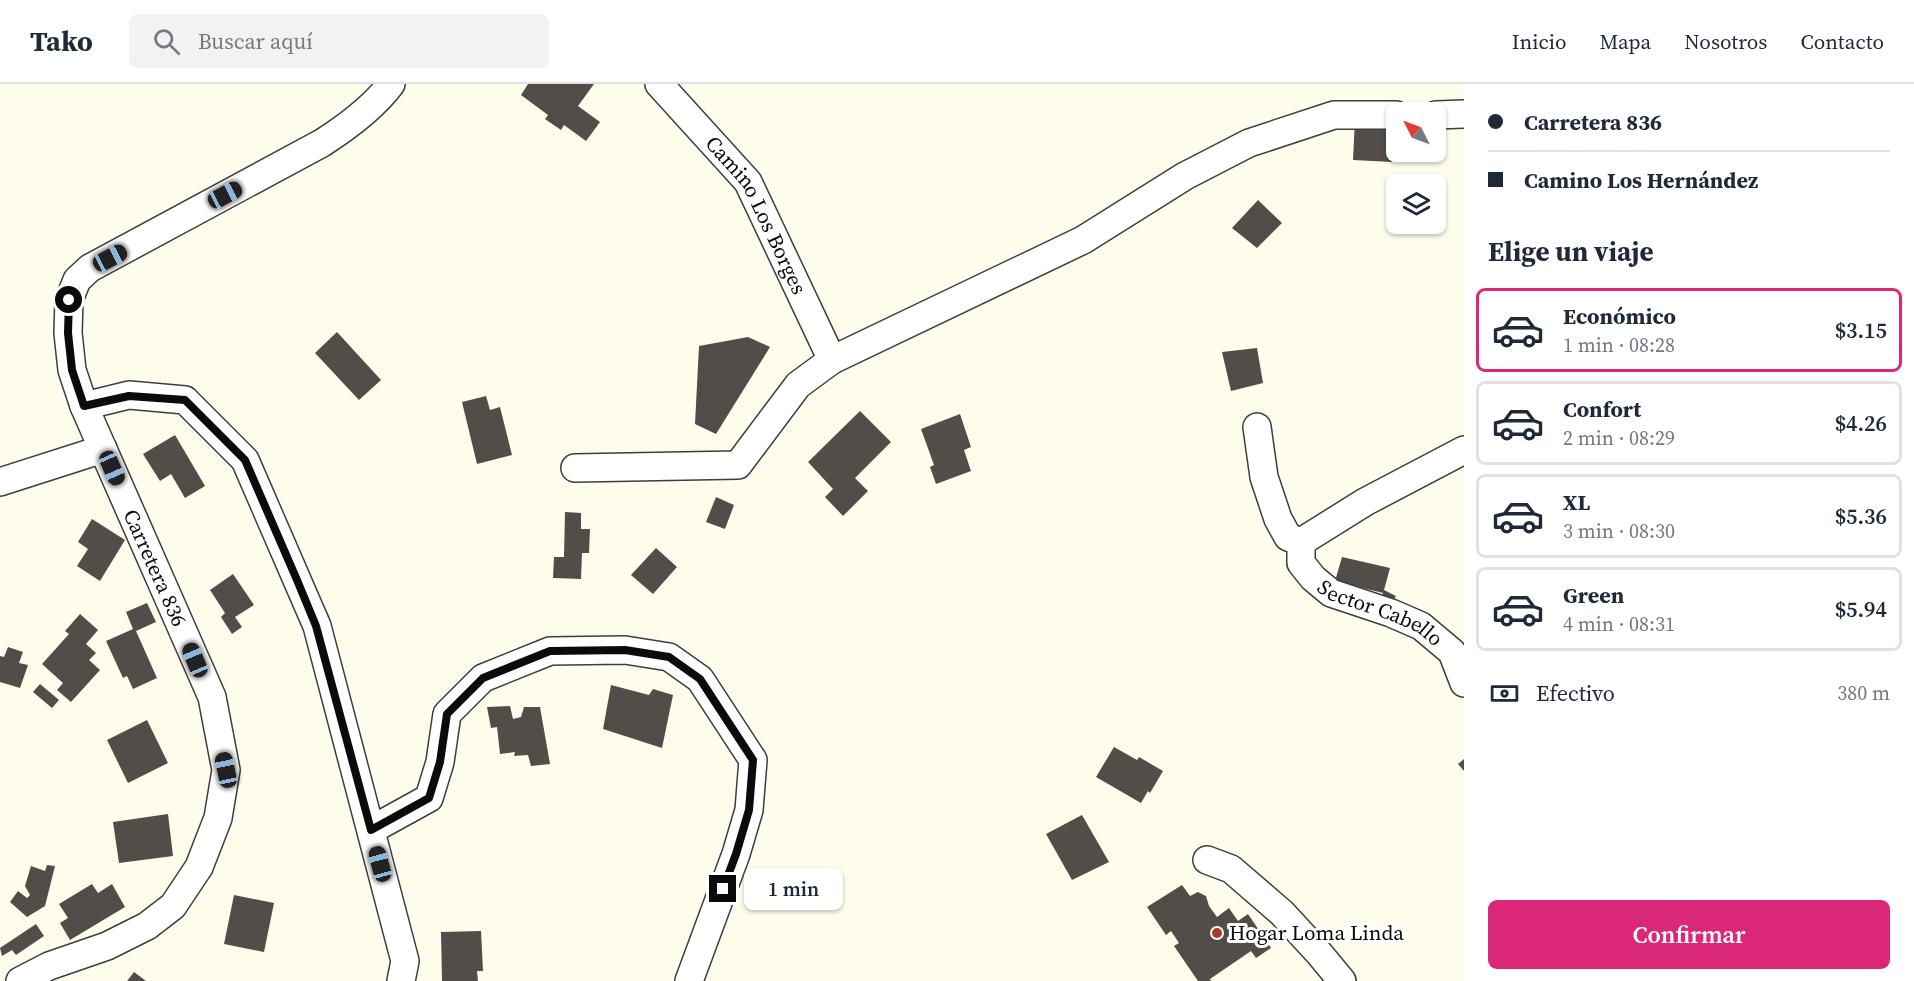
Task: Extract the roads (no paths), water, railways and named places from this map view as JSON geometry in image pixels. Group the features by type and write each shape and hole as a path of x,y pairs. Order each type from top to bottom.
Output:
{"street":[{"name":"Carretera 836","path":"20,981 49,966 107,946 147,926 173,906 199,867 218,818 226,770 212,697 84,406 72,370 68,333 69,300 77,280 90,268 322,143 347,126 384,94 391,84"},
{"name":"Camino Los Borges","path":"659,84 748,182 832,360"},
{"path":"1446,115 1464,114"},
{"path":"575,468 738,465 798,385 832,360 1083,240 1185,176 1249,143 1334,115 1386,115"},
{"path":"84,406 129,396 185,400 245,460 316,626 405,961 401,981"},
{"path":"1257,427 1264,477 1278,519 1288,537 1301,542 1365,502 1464,450"},
{"path":"0,482 103,449"},
{"name":"Sector Cabello","path":"1301,542 1301,563 1313,578 1331,593 1392,613 1421,626 1452,652 1464,684"},
{"path":"371,830 429,798 440,762 447,714 483,678 550,651 625,650 669,657 700,679 753,760 749,810 736,854 689,981"},
{"path":"1207,860 1231,869 1282,913 1342,981"}],"place":[{"name":"Hogar Loma Linda","path":"1217,933"}]}
